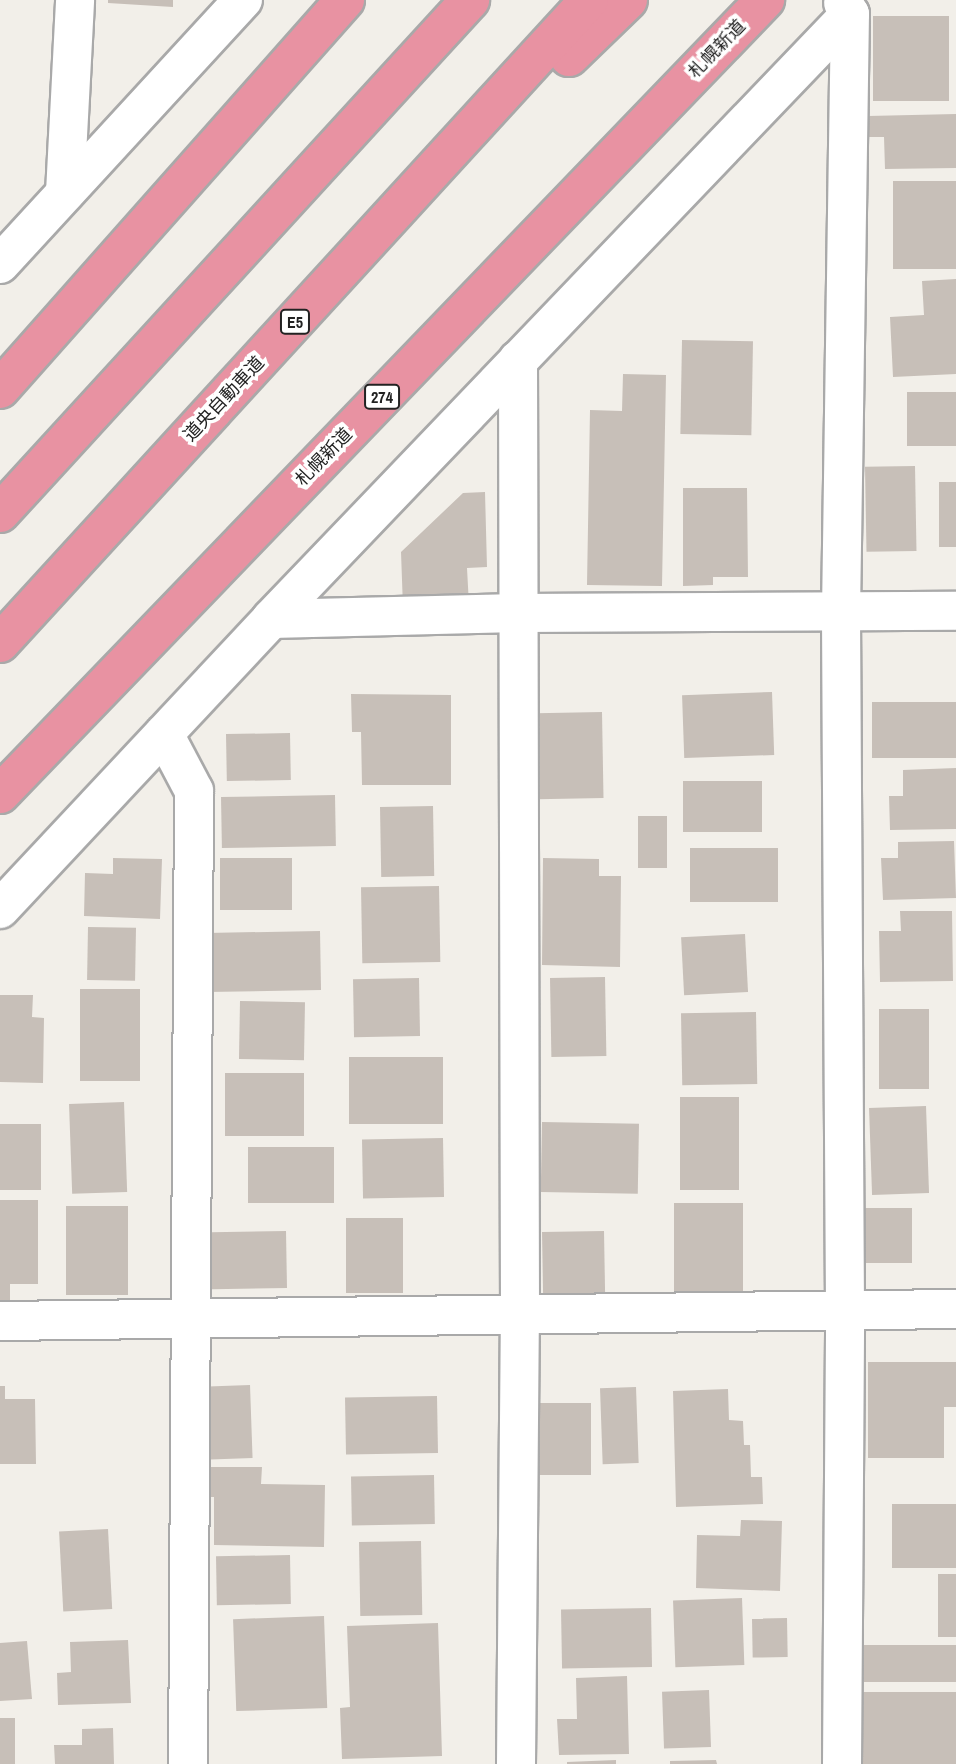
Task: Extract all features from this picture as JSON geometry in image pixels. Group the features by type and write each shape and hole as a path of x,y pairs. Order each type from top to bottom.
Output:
{"highway":[{"path":"0,389 345,0"},
{"path":"0,513 470,0"},
{"name":"道央自動車道","path":"0,643 589,0"},
{"path":"265,354 628,0"},
{"name":"札幌新道","path":"0,794 765,0"}],"street":[{"path":"65,193 75,0"},
{"path":"0,264 243,0"},
{"path":"0,909 845,7"},
{"path":"842,1764 845,1310 841,612 845,7"},
{"path":"516,1764 520,1314 517,360"},
{"path":"271,619 518,613 956,611"},
{"path":"164,734 194,792 193,1319 188,1764"},
{"path":"0,1321 956,1309"}],"building":[{"path":"108,0 173,0 173,7 108,3"},
{"path":"873,16 949,16 949,101 873,101"},
{"path":"956,114 956,168 885,169 884,137 868,137 868,116"},
{"path":"893,181 956,181 956,269 893,269"},
{"path":"956,279 956,374 893,377 890,317 924,315 922,281"},
{"path":"682,340 753,341 751,435 680,434"},
{"path":"623,374 666,375 662,586 587,585 590,410 622,411"},
{"path":"907,392 956,392 956,446 907,446"},
{"path":"915,466 916,551 866,552 865,467"},
{"path":"939,482 956,482 956,547 939,547"},
{"path":"683,488 747,488 748,577 713,577 713,585 683,586"},
{"path":"485,492 487,567 467,568 469,605 403,608 401,552 463,493"},
{"path":"772,692 774,755 684,758 682,695"},
{"path":"351,694 451,695 451,785 362,785 361,732 352,732"},
{"path":"872,702 956,702 956,758 872,758"},
{"path":"602,712 604,798 538,799 536,713"},
{"path":"290,733 291,780 227,781 226,734"},
{"path":"956,768 956,829 890,830 889,796 903,796 903,770"},
{"path":"683,781 762,781 762,832 683,832"},
{"path":"335,795 336,846 222,848 221,797"},
{"path":"433,806 434,876 381,877 380,807"},
{"path":"638,816 667,816 667,868 638,868"},
{"path":"954,841 956,898 883,900 881,858 898,858 898,842"},
{"path":"690,848 778,848 778,902 690,902"},
{"path":"113,858 162,859 160,919 84,916 85,873 113,874"},
{"path":"220,858 292,858 292,910 220,910"},
{"path":"543,858 599,859 599,876 621,876 620,967 542,965"},
{"path":"439,886 440,962 362,963 361,887"},
{"path":"900,911 952,911 953,981 880,982 879,931 901,931"},
{"path":"88,927 136,928 135,981 87,980"},
{"path":"320,931 321,990 207,992 206,933"},
{"path":"745,934 748,992 684,995 681,937"},
{"path":"605,977 606,1056 551,1057 550,978"},
{"path":"419,978 420,1036 354,1037 353,979"},
{"path":"80,989 140,989 140,1081 80,1081"},
{"path":"0,995 33,995 32,1017 44,1018 43,1083 0,1082"},
{"path":"240,1001 305,1002 304,1060 239,1059"},
{"path":"879,1009 929,1009 929,1089 879,1089"},
{"path":"756,1012 757,1084 682,1085 681,1013"},
{"path":"349,1057 443,1057 443,1124 349,1124"},
{"path":"225,1073 304,1073 304,1136 225,1136"},
{"path":"680,1097 739,1097 739,1190 680,1190"},
{"path":"124,1102 127,1192 72,1194 69,1104"},
{"path":"926,1106 929,1193 872,1195 869,1108"},
{"path":"542,1122 639,1124 638,1194 541,1192"},
{"path":"0,1124 41,1124 41,1190 0,1190"},
{"path":"443,1138 444,1197 363,1198 362,1139"},
{"path":"248,1147 334,1147 334,1203 248,1203"},
{"path":"0,1200 38,1200 38,1284 10,1284 10,1303 0,1303"},
{"path":"674,1203 743,1203 743,1296 674,1296"},
{"path":"66,1206 128,1206 128,1295 66,1295"},
{"path":"864,1208 912,1208 912,1263 864,1263"},
{"path":"346,1218 403,1218 403,1293 346,1293"},
{"path":"286,1231 287,1288 212,1289 211,1232"},
{"path":"604,1231 605,1300 543,1301 542,1232"},
{"path":"868,1362 956,1362 956,1407 944,1407 944,1458 868,1458"},
{"path":"250,1385 253,1458 204,1460 201,1387"},
{"path":"0,1386 5,1386 5,1399 35,1399 36,1464 0,1464"},
{"path":"636,1387 639,1463 603,1464 600,1388"},
{"path":"728,1389 729,1420 743,1421 744,1445 750,1445 751,1477 762,1477 763,1504 676,1507 673,1391"},
{"path":"437,1396 438,1453 346,1455 345,1398"},
{"path":"532,1403 591,1403 591,1475 532,1475"},
{"path":"208,1467 262,1467 261,1484 325,1485 324,1547 214,1545 214,1497 207,1497"},
{"path":"434,1475 435,1524 352,1525 351,1476"},
{"path":"892,1504 956,1504 956,1568 892,1568"},
{"path":"741,1520 782,1521 780,1591 696,1588 697,1535 740,1536"},
{"path":"108,1529 112,1609 63,1611 59,1532"},
{"path":"421,1541 422,1615 360,1616 359,1542"},
{"path":"290,1555 291,1604 217,1605 216,1556"},
{"path":"938,1574 956,1574 956,1637 938,1637"},
{"path":"742,1598 744,1665 675,1667 673,1600"},
{"path":"651,1608 652,1667 562,1669 561,1610"},
{"path":"324,1616 327,1708 236,1711 233,1619"},
{"path":"787,1618 788,1657 753,1658 752,1619"},
{"path":"438,1623 442,1756 342,1759 340,1708 350,1707 347,1626"},
{"path":"128,1640 131,1703 58,1705 57,1673 71,1672 70,1642"},
{"path":"27,1641 32,1699 0,1701 0,1643"},
{"path":"856,1645 956,1645 956,1682 856,1682"},
{"path":"627,1676 629,1754 559,1755 557,1719 577,1719 576,1678"},
{"path":"709,1690 711,1747 664,1749 662,1692"},
{"path":"857,1692 956,1692 956,1764 857,1764"},
{"path":"0,1718 15,1718 15,1764 0,1764"},
{"path":"113,1728 114,1764 55,1764 54,1745 82,1745 82,1729"},
{"path":"616,1760 616,1764 567,1764 567,1762"},
{"path":"716,1760 717,1764 670,1764 670,1761"}]}
